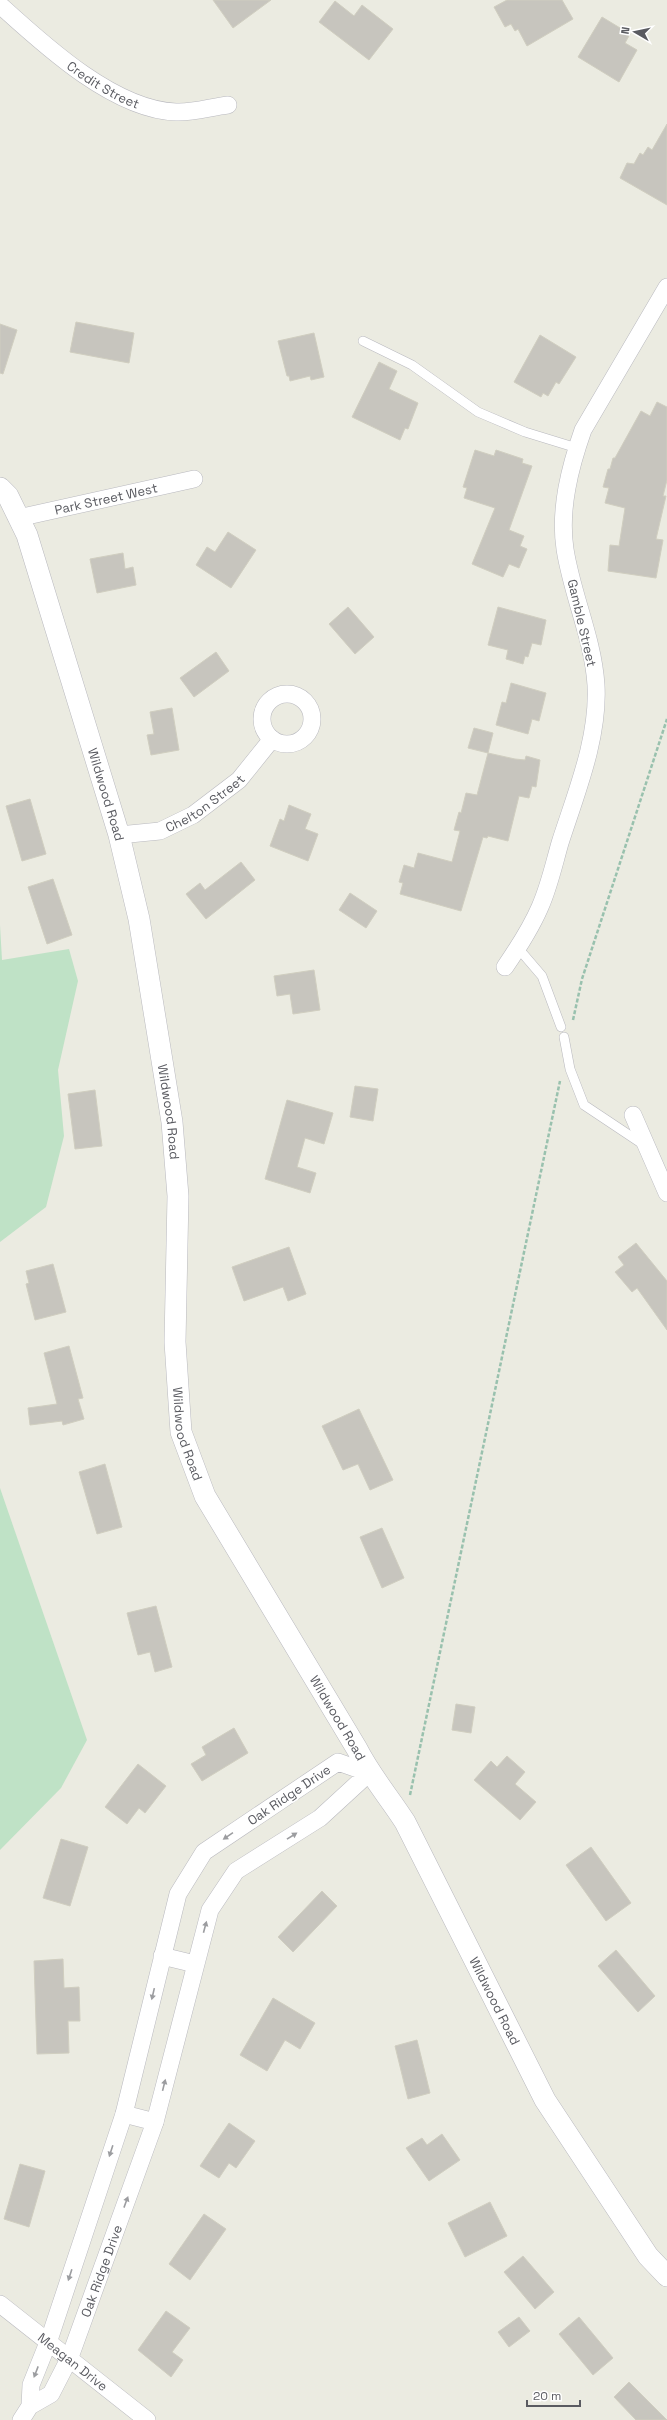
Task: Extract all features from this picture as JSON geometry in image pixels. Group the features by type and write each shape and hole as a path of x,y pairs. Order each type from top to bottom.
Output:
{"street":[{"name":"Credit Street","path":"0,5 76,68 107,89 133,102 177,112 228,105"},
{"name":"Gamble Street","path":"505,967 518,948 541,906 590,743 596,685 593,662 565,548 564,516 568,483 583,430 667,287"},
{"name":"Park Street West","path":"18,518 194,479"},
{"name":"Wildwood Road","path":"0,488 8,496 27,535 119,835 139,919 172,1122 178,1196 175,1342 181,1432 206,1496 357,1749 369,1772 387,1794 405,1822 545,2100 648,2256 667,2276"},
{"name":"Chelton Street","path":"119,835 160,831 192,815 239,780 272,739"},
{"path":"633,1115 667,1193"},
{"name":"Oak Ridge Drive","path":"338,1762 369,1772 320,1818 236,1871 210,1910 155,2122 70,2357 51,2394 26,2413 31,2385 49,2340 124,2114 178,1894 204,1852 338,1762"},
{"path":"162,1956 195,1964"},
{"path":"124,2114 155,2122"},
{"name":"Meagan Drive","path":"0,2304 49,2340 147,2420"}],"lane":[{"path":"363,341 412,365 478,412 525,432 577,448"},
{"path":"518,948 542,976 561,1027"},
{"path":"564,1037 570,1069 584,1105 647,1147"}],"path":[{"path":"566,1049 582,979 667,719"},
{"path":"405,1822 560,1080"}],"green space":[{"path":"0,925 2,960 69,949 78,981 58,1070 64,1136 46,1207 0,1242"},
{"path":"0,1488 87,1740 61,1788 0,1850"}],"building":[{"path":"213,0 271,0 233,28"},
{"path":"507,0 562,0 573,19 527,46 518,29 515,31 511,24 505,27 494,7"},
{"path":"335,1 354,16 362,5 393,29 369,60 319,22"},
{"path":"602,17 630,34 625,43 637,50 619,82 578,57"},
{"path":"667,124 667,205 620,178 627,163 634,164 640,153 643,155 648,147 652,150"},
{"path":"76,322 134,333 129,363 70,352"},
{"path":"0,324 17,330 3,374 0,373"},
{"path":"314,333 324,377 311,380 310,376 290,381 289,376 287,376 278,341"},
{"path":"540,335 576,357 559,384 556,382 548,396 543,393 541,397 514,382"},
{"path":"379,362 397,371 389,389 418,403 408,429 405,428 400,440 352,417"},
{"path":"657,402 667,407 667,480 663,496 666,496 656,539 663,540 656,578 608,571 610,545 619,546 625,508 605,503 609,488 603,487 613,458 615,458 641,411 650,416"},
{"path":"475,450 494,456 496,450 523,459 522,463 532,466 509,530 524,536 520,546 527,549 519,568 509,564 503,577 472,564 495,508 464,498 467,488 463,487"},
{"path":"228,532 256,550 231,588 196,565 207,547 215,552"},
{"path":"123,553 125,569 133,567 136,585 97,593 90,559"},
{"path":"348,607 374,637 355,654 329,624"},
{"path":"498,607 546,620 541,645 532,643 528,657 525,656 523,664 506,659 508,650 488,645"},
{"path":"216,652 229,671 194,697 180,678"},
{"path":"511,683 546,693 539,721 532,719 528,734 496,725 502,702 506,703"},
{"path":"172,708 179,750 151,755 147,735 154,734 150,712"},
{"path":"474,728 493,733 488,753 468,748"},
{"path":"488,753 515,759 525,760 526,756 540,760 536,787 532,786 529,798 519,796 508,841 488,836 487,838 483,837 461,911 400,894 403,883 399,882 404,865 414,868 418,853 452,862 460,831 454,830 459,812 461,813 466,793 477,795"},
{"path":"30,799 46,854 22,861 6,806"},
{"path":"289,805 311,814 305,829 318,834 308,861 270,846 280,819 284,821"},
{"path":"241,862 255,880 206,919 186,894 200,883 205,890"},
{"path":"53,879 72,935 47,944 28,887"},
{"path":"350,893 377,911 366,928 339,910"},
{"path":"314,970 320,1010 293,1014 290,994 277,996 274,976"},
{"path":"355,1086 378,1089 373,1121 350,1117"},
{"path":"95,1090 102,1146 75,1149 68,1094"},
{"path":"287,1100 333,1113 324,1144 305,1138 297,1167 316,1173 310,1193 265,1179"},
{"path":"636,1243 667,1281 667,1330 637,1288 632,1292 615,1272 624,1265 618,1257"},
{"path":"289,1247 306,1294 288,1301 283,1287 244,1301 232,1267"},
{"path":"53,1264 66,1312 35,1320 26,1284 29,1283 26,1271"},
{"path":"69,1346 83,1398 78,1399 84,1419 63,1425 62,1421 30,1425 28,1408 57,1404 44,1353"},
{"path":"359,1409 393,1480 370,1490 358,1464 343,1470 322,1426"},
{"path":"105,1464 122,1527 97,1534 79,1472"},
{"path":"382,1528 404,1578 382,1588 360,1537"},
{"path":"156,1606 172,1667 155,1672 150,1652 138,1655 127,1613"},
{"path":"456,1704 475,1707 471,1733 452,1730"},
{"path":"234,1728 248,1753 202,1781 191,1764 206,1755 202,1747"},
{"path":"507,1756 525,1772 515,1784 536,1802 520,1820 474,1780 491,1761 497,1767"},
{"path":"138,1764 166,1786 145,1813 139,1808 127,1824 105,1807"},
{"path":"61,1839 88,1847 70,1906 43,1898"},
{"path":"591,1847 631,1903 606,1921 566,1865"},
{"path":"322,1891 337,1906 293,1952 278,1937"},
{"path":"616,1950 655,1996 638,2012 598,1966"},
{"path":"63,1959 64,1988 79,1987 80,2021 68,2021 69,2053 37,2054 34,1961"},
{"path":"273,1998 315,2023 300,2049 285,2040 267,2071 240,2055"},
{"path":"417,2040 430,2093 408,2099 395,2046"},
{"path":"229,2123 255,2141 236,2168 229,2163 219,2178 200,2166"},
{"path":"442,2134 460,2160 429,2181 406,2148 422,2138 427,2145"},
{"path":"20,2164 45,2171 29,2227 4,2219"},
{"path":"490,2202 507,2236 465,2257 448,2223"},
{"path":"204,2214 226,2229 190,2280 169,2264"},
{"path":"523,2256 554,2292 535,2309 504,2272"},
{"path":"166,2311 190,2328 172,2352 183,2360 171,2377 138,2350"},
{"path":"519,2317 530,2331 509,2347 498,2332"},
{"path":"579,2317 613,2358 593,2375 559,2334"},
{"path":"629,2382 667,2420 636,2420 614,2397"}]}
